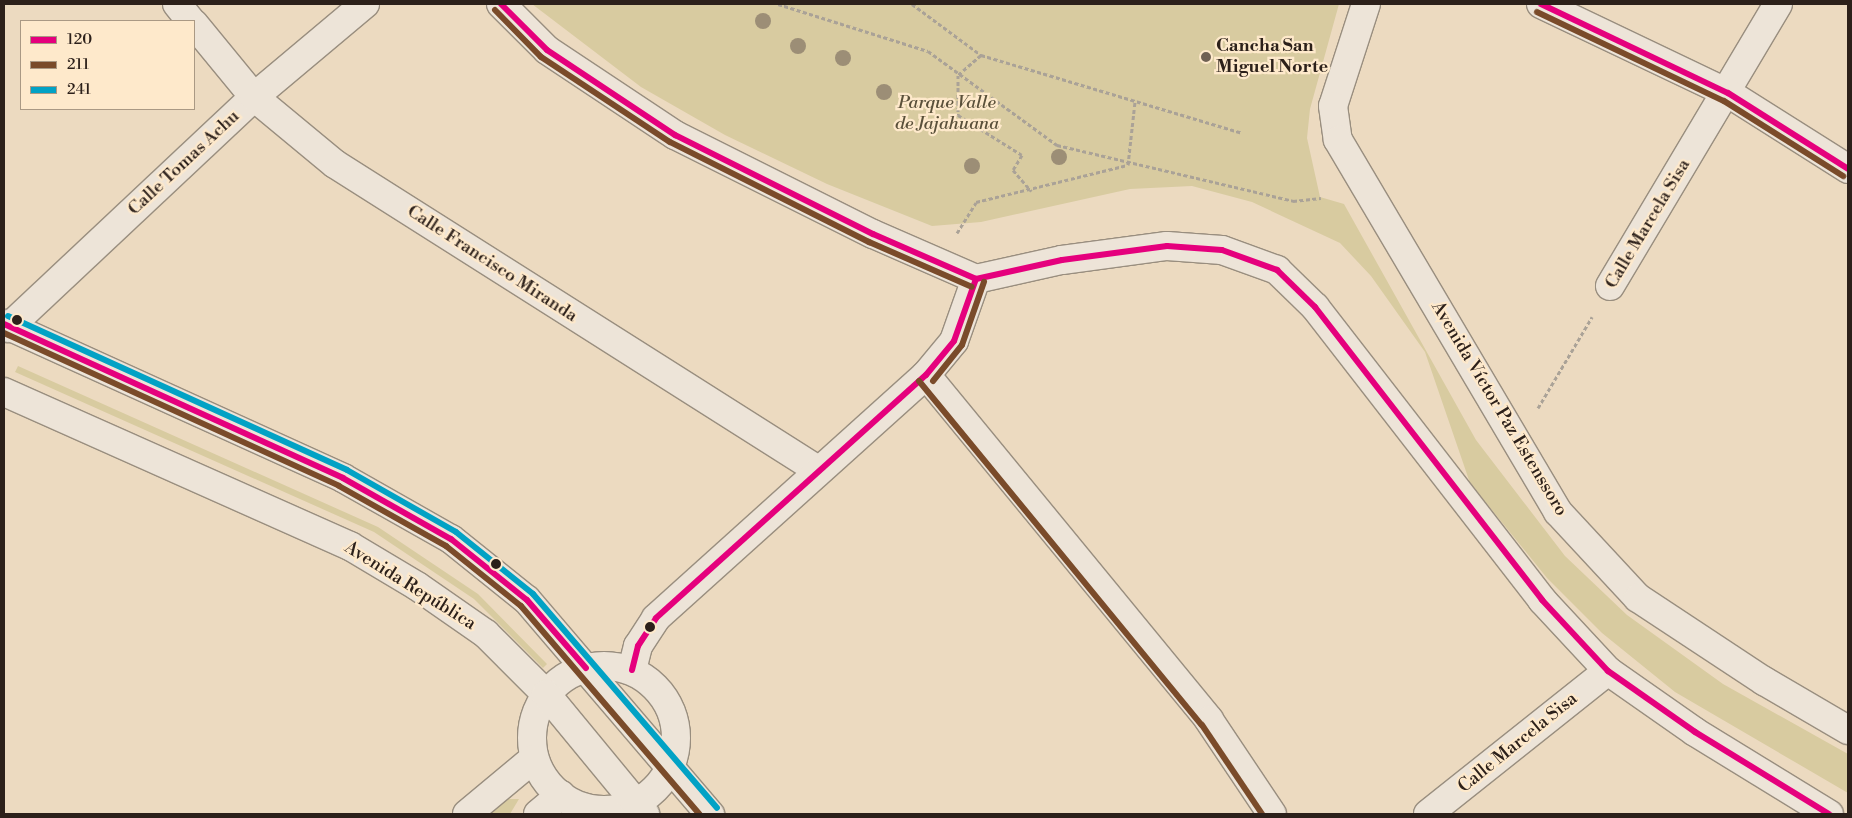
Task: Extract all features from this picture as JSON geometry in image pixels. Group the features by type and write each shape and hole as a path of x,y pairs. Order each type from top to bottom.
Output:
{"street":[{"path":"177,4 190,20"},
{"name":"Calle Tomas Achu","path":"5,329 254,97 365,4"},
{"path":"501,4 547,50 674,135 976,279 1062,260 1167,246 1222,250 1277,270 1310,301 1542,600 1608,671 1696,732 1829,814"},
{"name":"Avenida Víctor Paz Estenssoro","path":"1366,4 1333,106 1338,140 1516,444 1558,512 1638,598 1756,676 1848,730"},
{"path":"1541,4 1728,93 1848,168"},
{"name":"Calle Marcela Sisa","path":"1610,286 1728,93 1778,4"},
{"name":"Calle Francisco Miranda","path":"195,25 254,97 335,164 818,470"},
{"path":"632,670 638,646 656,618 818,470 926,376 954,341 976,279"},
{"path":"5,329 343,478 451,540 527,600 710,814"},
{"path":"926,376 1209,720 1272,814"},
{"name":"Avenida República","path":"4,392 350,546 486,634 546,694 640,809"},
{"path":"608,665 632,670 666,700 675,722 670,768 640,809 598,810 561,795 534,759 530,734 546,694 564,678 586,668 608,665"},
{"name":"Calle Marcela Sisa","path":"1428,814 1608,671"},
{"path":"467,814 534,759"},
{"path":"538,814 561,795"}],"path":[{"path":"778,4 928,51 958,75 1057,145 1128,165 1292,201 1320,198"},
{"path":"912,4 981,55 1242,133"},
{"path":"981,55 958,75 958,115 1022,155 1013,170 1031,191"},
{"path":"1128,165 1135,102"},
{"path":"939,263 976,202 1031,191 1128,165"},
{"name":"Calle Marcela Sisa","path":"1516,444 1610,286"}],"green space":[{"name":"Parque Valle de Jajahuana","path":"532,4 1339,4 1310,109 1307,138 1320,197 1344,204 1476,440 1565,556 1627,615 1723,684 1848,754 1848,793 1675,692 1602,633 1547,578 1470,483 1425,352 1371,276 1340,243 1252,202 1192,186 1130,189 981,222 932,226 827,184 725,135 641,87"},
{"path":"18,366 378,527 478,594 547,664 543,668 474,599 374,532 15,372"},
{"path":"508,799 519,799 510,814 489,814"}],"transit line":[{"name":"120","path":"501,4 547,50 675,135 873,234 976,279"},
{"name":"120","path":"1541,4 1728,93 1848,169"},
{"name":"211","path":"495,10 541,57 670,142 869,242 972,287"},
{"name":"211","path":"1537,12 1724,101 1843,176"},
{"name":"120","path":"976,279 1062,260 1167,246 1222,250 1277,270 1315,307 1542,600 1608,671 1695,732 1829,814"},
{"name":"120","path":"632,670 638,646 656,618 926,375 954,341 976,279"},
{"name":"211","path":"933,381 962,345 984,282"},
{"name":"241","path":"8,316 347,470 456,532 533,594 717,808"},
{"name":"120","path":"4,324 343,478 451,539 527,600 586,668"},
{"name":"211","path":"4,333 339,486 446,546 521,606 699,814"},
{"name":"211","path":"919,381 1202,725 1262,814"}],"place":[{"name":"Cancha San Miguel Norte","path":"1206,57"}]}
